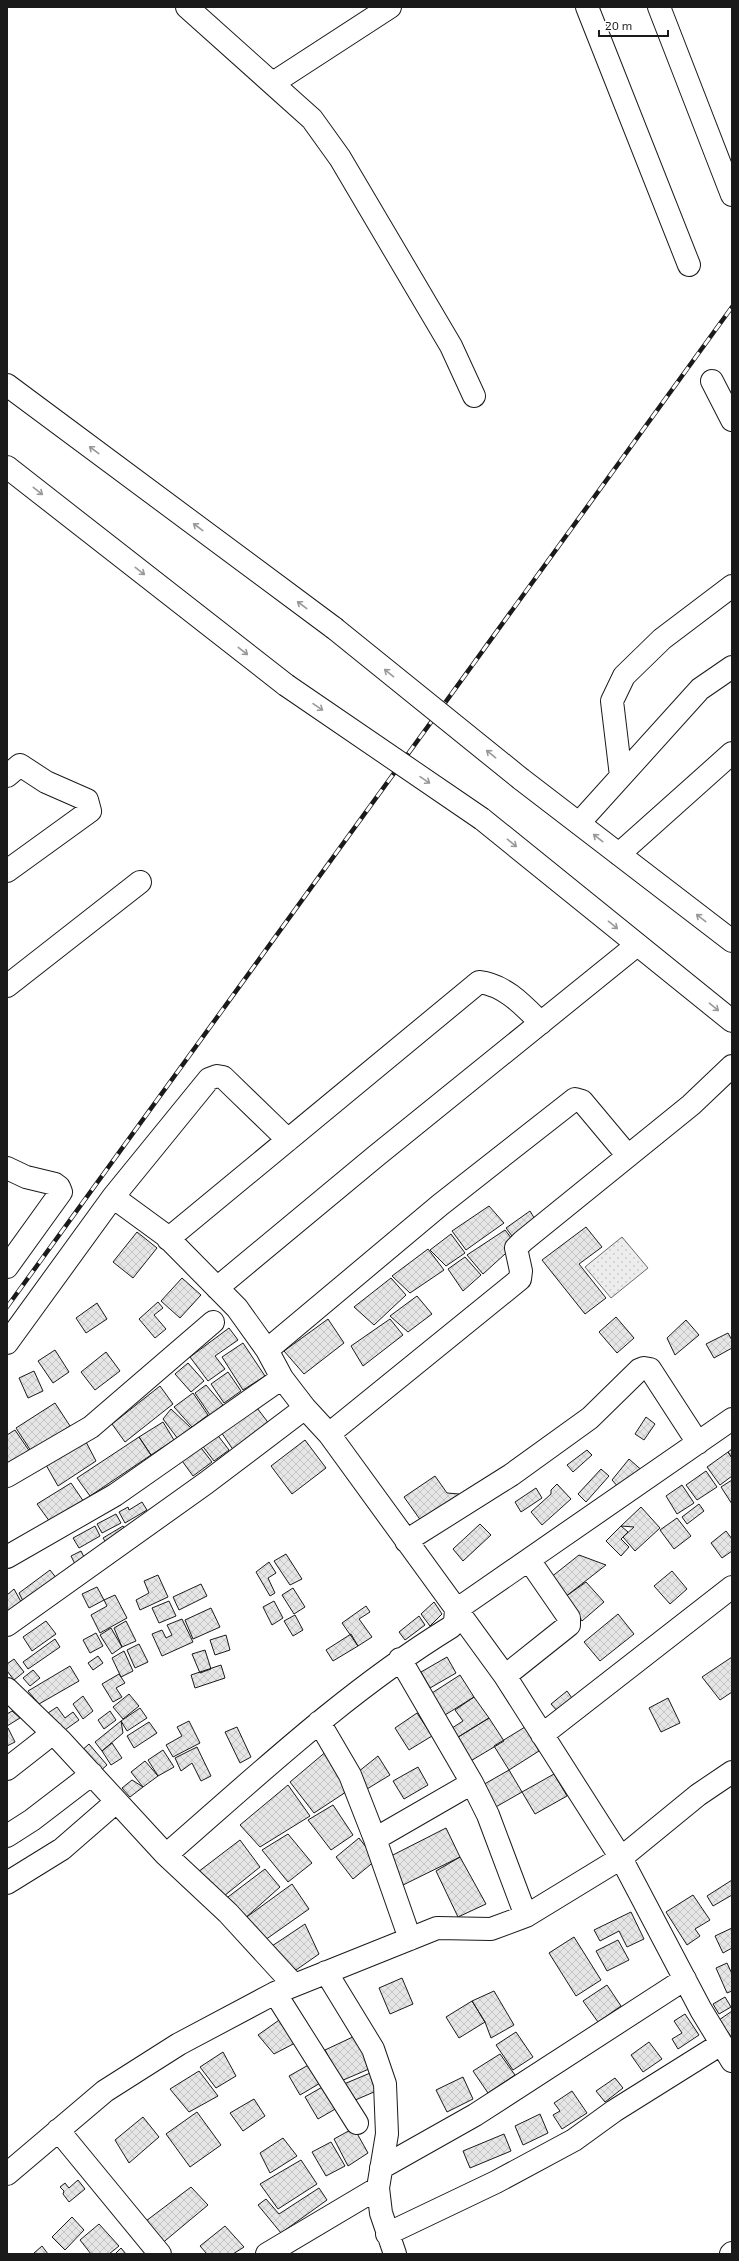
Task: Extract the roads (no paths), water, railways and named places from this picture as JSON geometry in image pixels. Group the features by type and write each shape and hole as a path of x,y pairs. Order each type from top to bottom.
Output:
{"street":[{"path":"187,7 312,119 340,158 366,205 451,346 474,396"},
{"path":"272,83 390,7"},
{"path":"587,7 689,265"},
{"path":"659,7 732,195"},
{"path":"712,381 732,420"},
{"path":"7,385 334,628 521,778 732,941"},
{"path":"7,467 286,685 482,819 732,1021"},
{"path":"621,776 612,701 624,676 662,639 732,586"},
{"path":"579,823 700,690 732,667"},
{"path":"618,854 732,753"},
{"path":"7,776 20,765 46,782 87,800 90,812 7,871"},
{"path":"7,986 140,882"},
{"path":"217,1288 382,1151 637,944"},
{"path":"168,1239 479,982 487,983 512,995 541,1023"},
{"path":"329,1434 520,1279 521,1271 516,1248 691,1105 732,1066"},
{"path":"7,1342 113,1197 208,1079 216,1076 222,1077 288,1140"},
{"path":"268,1350 440,1205 575,1099 582,1101 628,1156"},
{"path":"7,1168 26,1177 55,1184 59,1187 60,1192 7,1267"},
{"path":"113,1197 168,1239 237,1308 268,1350 282,1378 305,1408 329,1434 505,1676 621,1858 726,2053 614,2111 574,2140 496,2182 391,2244 382,2213 380,2178 387,2134 385,2084 373,2049 326,1972"},
{"path":"7,1476 91,1427 213,1322"},
{"path":"406,1541 512,1475 590,1418 639,1370 644,1368 650,1369 698,1443"},
{"path":"7,1557 115,1495 282,1378"},
{"path":"7,1625 200,1488 305,1408"},
{"path":"456,1610 732,1419"},
{"path":"505,1676 569,1625 570,1618 529,1560"},
{"path":"542,1735 732,1587"},
{"path":"166,1855 319,1722 400,1659 451,1627 455,1622 456,1610"},
{"path":"400,1659 472,1783 488,1815 526,1916"},
{"path":"7,1689 53,1733 166,1855 228,1913 284,1989 357,2123"},
{"path":"319,1722 350,1775 375,1839 410,1939"},
{"path":"7,1769 53,1733"},
{"path":"7,2174 105,2091 179,2044 284,1989 437,1928 491,1929 526,1916 621,1858 698,1795 732,1772"},
{"path":"7,1836 32,1820 92,1774"},
{"path":"375,1839 472,1783"},
{"path":"7,1883 62,1849 116,1802"},
{"path":"267,2254 475,2115 685,1979"},
{"path":"58,2130 160,2254"}],"railway":[{"path":"7,1307 732,307"}]}
